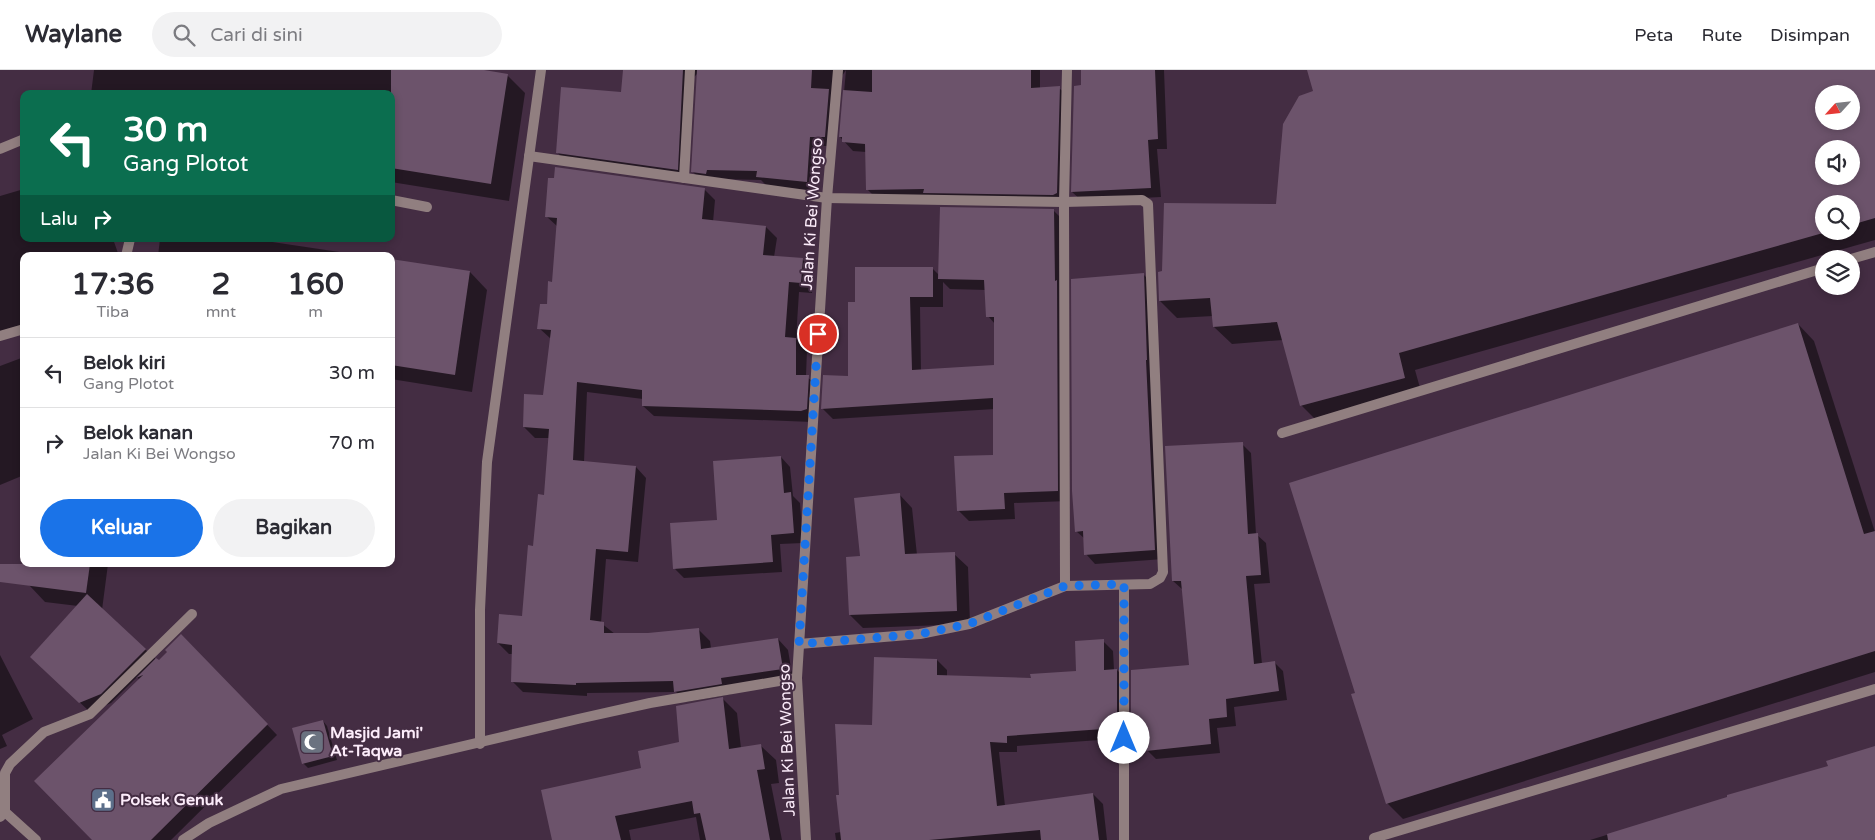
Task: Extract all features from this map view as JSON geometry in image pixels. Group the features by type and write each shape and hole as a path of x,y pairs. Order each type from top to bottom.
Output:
{"street":[{"path":"480,744 480,610 487,462 541,70"},
{"path":"684,178 690,70"},
{"name":"Jalan Ki Bei Wongso","path":"806,840 797,678 827,198 838,70"},
{"path":"1065,586 1064,202 1067,70"},
{"path":"0,148 20,140"},
{"path":"529,156 827,198 1064,202 1142,200 1149,207 1163,572 1160,578 1150,584 1065,586 969,624 920,634 799,644"},
{"path":"395,201 427,207"},
{"path":"1860,256 1875,252"},
{"path":"1282,432 1815,271"},
{"path":"0,336 20,330"},
{"path":"1124,584 1124,840"},
{"path":"36,840 2,814 5,773 10,764 44,732 90,714 192,614"},
{"path":"183,840 208,823 281,790 650,703 797,678"},
{"path":"1374,838 1875,689"}],"building":[{"path":"391,70 484,70 508,74 491,184 395,169 395,90 391,90"},
{"path":"623,70 683,70 678,170 556,153 561,87 621,92"},
{"path":"697,70 812,70 811,88 829,89 825,137 810,137 807,182 756,177 757,171 707,170 706,174 691,172"},
{"path":"872,70 1031,70 1031,88 1060,86 1057,193 1053,195 923,193 924,189 866,190 865,144 842,142 842,137 839,137 843,90 872,92"},
{"path":"1081,70 1155,70 1158,139 1148,140 1151,188 1071,192 1074,86 1081,85"},
{"path":"1307,70 1875,70 1875,218 1860,222 1860,195 1815,195 1815,235 1399,353 1405,378 1300,406 1277,322 1213,327 1210,298 1159,301 1158,272 1162,271 1164,203 1276,204 1283,124 1299,96 1313,91"},
{"path":"555,167 705,188 702,219 766,226 763,255 803,258 801,283 789,282 785,337 796,338 796,375 809,375 807,409 801,411 642,406 642,390 577,382 573,460 636,466 628,552 596,549 590,620 604,622 604,633 648,633 699,628 701,649 778,638 783,669 721,678 722,684 674,692 673,681 576,683 576,685 511,682 512,645 497,643 499,614 522,616 528,545 533,546 538,494 544,495 549,429 523,427 524,394 543,395 551,330 537,329 540,304 547,304 548,281 552,282 557,218 545,217 548,178 554,178"},
{"path":"940,207 1054,209 1055,281 1057,280 1058,491 1004,493 1005,509 957,511 954,456 993,455 993,398 821,409 823,375 848,376 848,302 855,302 855,267 933,267 933,297 910,297 912,370 994,365 994,317 986,317 984,280 938,279"},
{"path":"395,260 470,271 455,375 395,366"},
{"path":"1144,273 1155,550 1084,555 1083,531 1075,532 1072,491 1071,279"},
{"path":"1798,323 1864,534 1875,531 1875,651 1386,804 1351,694 1355,693 1289,483"},
{"path":"1243,442 1248,534 1258,533 1261,575 1246,576 1254,664 1275,661 1279,691 1226,699 1227,717 1209,719 1211,744 1146,751 1143,726 1131,727 1131,670 1189,665 1181,581 1172,581 1165,446"},
{"path":"781,456 784,493 791,492 794,533 771,535 773,562 673,569 670,523 717,520 713,461"},
{"path":"900,493 905,554 955,552 957,611 849,615 846,557 860,556 854,498"},
{"path":"0,564 20,564 20,567 90,567 86,593 0,582"},
{"path":"87,594 146,649 101,694 79,703 30,657"},
{"path":"181,634 268,724 151,840 92,840 34,781 143,675 136,678 156,658 159,660 167,652 165,650"},
{"path":"1104,639 1104,670 1117,669 1117,728 1007,736 1007,743 990,742 997,806 1093,793 1099,840 1041,840 1040,830 929,840 841,840 836,795 839,795 835,724 872,725 874,657 937,659 937,675 1031,678 1030,674 1076,671 1075,641"},
{"path":"723,697 729,749 761,744 765,769 757,770 770,840 706,840 700,813 694,814 692,801 615,816 621,840 552,840 541,790 641,768 638,751 679,742 676,706"},
{"name":"Masjid Jami' At-Taqwa","path":"323,720 333,756 302,764 292,728"},
{"path":"1875,746 1875,840 1608,840 1607,834 1727,797 1727,795 1828,766 1826,761"}],"place":[{"name":"Masjid Jami' At-Taqwa","path":"312,742"},
{"name":"Polsek Genuk","path":"103,800"}],"route":[{"path":"818,334 799,644 920,634 969,624 991,617 1065,586 1124,584 1124,738"}]}
